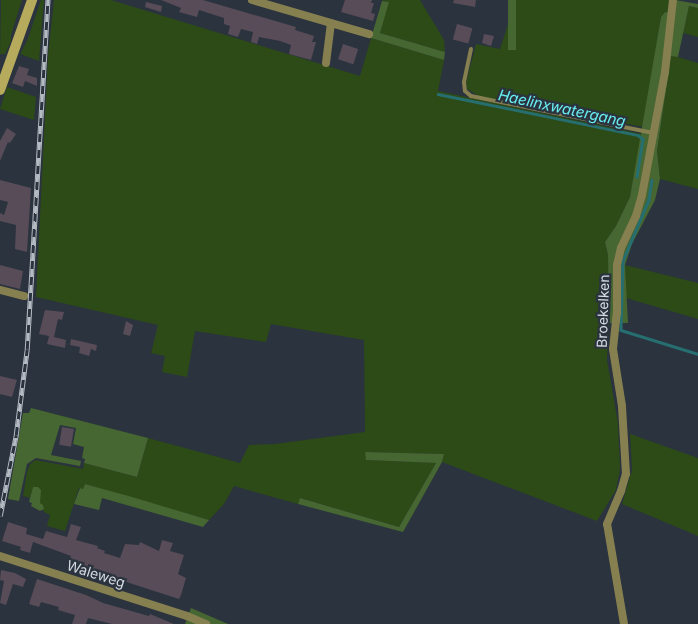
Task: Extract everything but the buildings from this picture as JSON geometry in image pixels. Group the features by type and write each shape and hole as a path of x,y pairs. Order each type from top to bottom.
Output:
{"street":[{"path":"0,90 5,63 32,0"},
{"path":"252,0 369,34"},
{"name":"Broekelken","path":"624,624 607,524 622,491 626,474 624,426 614,349 617,313 617,265 621,248 640,205 665,72 673,0"},
{"path":"326,63 331,23"},
{"path":"0,290 24,296"},
{"name":"Waleweg","path":"0,556 184,615 206,624"},
{"path":"181,624 184,615"}],"lane":[{"path":"471,49 464,82 465,91 471,96 653,132"}],"green space":[{"path":"1,0 22,0 11,35 11,41 5,54 0,54"},
{"path":"41,0 44,0 39,61 20,54 27,41"},
{"path":"54,0 111,0 360,76 371,38 444,60 438,91 642,134 630,197 616,226 605,242 608,255 609,323 607,360 618,423 620,469 616,490 597,521 442,462 443,454 365,452 366,460 436,463 399,527 300,498 298,504 234,486 224,504 209,520 85,484 83,489 79,488 65,531 47,526 50,515 44,512 33,487 30,498 23,496 27,472 30,464 36,460 83,469 84,463 137,477 148,438 240,463 249,445 275,444 365,432 364,340 271,324 266,342 195,331 187,377 162,372 165,356 151,353 158,325 36,297 48,55"},
{"path":"381,0 420,0 444,40 445,52 380,33 388,2"},
{"path":"508,0 516,0 516,50 508,50"},
{"path":"516,0 669,0 668,12 665,12 661,17 643,127 479,96 467,89 466,83 476,44 500,49"},
{"path":"675,0 698,4 698,8 689,6 678,57 671,56 657,151 660,179 655,200 632,244 625,265 628,323 609,323 608,255 605,242 616,226 630,197 661,17 665,12 673,13"},
{"path":"382,1 389,2 380,33 445,52 444,60 371,38"},
{"path":"689,6 698,8 698,37 683,33"},
{"path":"671,55 698,63 698,189 660,179 657,151"},
{"path":"7,87 36,97 34,120 0,109"},
{"path":"625,265 698,283 698,319 626,298"},
{"path":"31,408 148,438 137,477 84,463 85,459 82,458 84,447 73,444 76,428 60,425 51,455 81,461 80,466 36,458 27,464 19,501 8,499 23,413 29,413"},
{"path":"630,434 698,458 698,536 622,504 632,470"},
{"path":"365,452 444,454 442,462 403,532 298,504 300,498 399,527 436,463 366,460"},
{"path":"85,484 209,520 203,527 102,498 99,510 74,504 80,488 83,489"},
{"path":"33,487 38,487 41,490 40,503 44,509 40,511 31,506 32,503 29,502"},
{"path":"191,608 228,624 185,624"}],"waterway":[{"name":"Haelinxwatergang","path":"438,94 638,135 643,139 637,177"},
{"name":"Haelinxwatergang","path":"652,180 649,200 623,261 621,330 698,354"}],"railway":[{"path":"0,516 16,435 27,349 48,0"}]}
